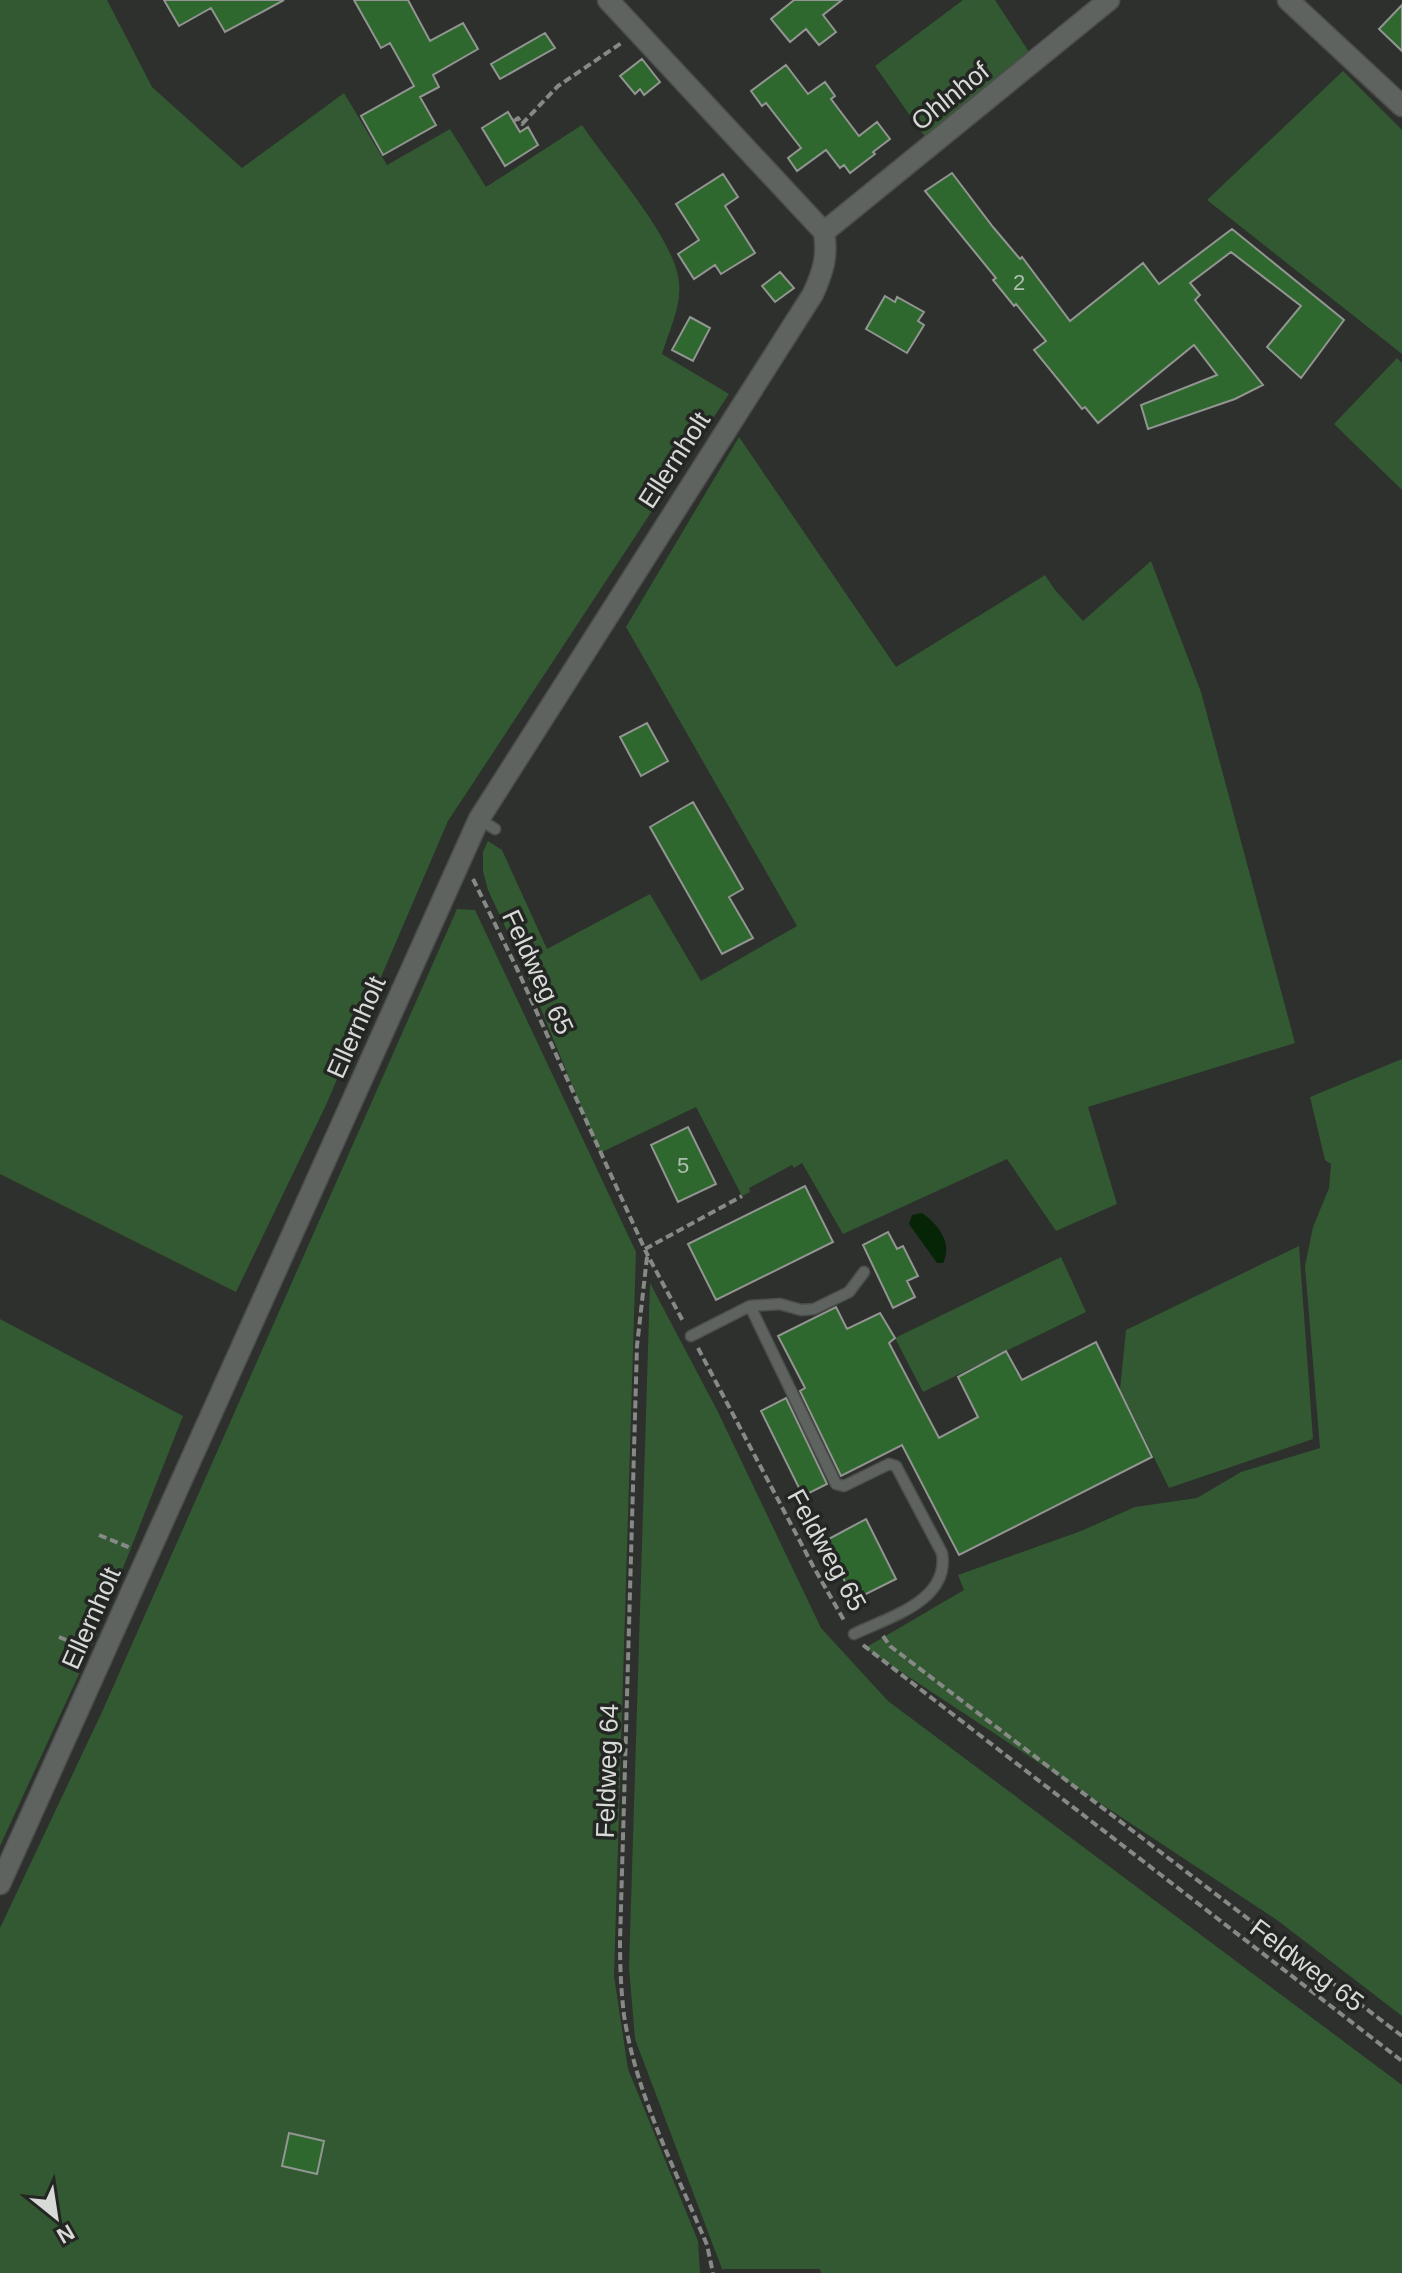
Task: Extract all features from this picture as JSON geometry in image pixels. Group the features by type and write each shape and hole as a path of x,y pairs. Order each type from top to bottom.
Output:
{"street":[{"path":"608,0 824,232"},
{"name":"Ohlnhof","path":"824,232 1109,0"},
{"path":"1288,0 1402,106"},
{"name":"Ellernholt","path":"0,1884 459,862 487,824 813,294 824,270 827,251 824,232"}],"lane":[{"path":"691,1336 750,1306 780,1304 801,1310 814,1309 849,1292 864,1272"},
{"path":"750,1306 836,1484 844,1486 889,1464 896,1466 942,1553 944,1568 940,1583 926,1598 854,1634"}],"path":[{"path":"514,121 518,118 522,124 558,86 638,32"},
{"name":"Feldweg 65","path":"459,862 483,897 646,1252 839,1614 865,1648 1402,2061"},
{"path":"646,1252 742,1196"},
{"name":"Feldweg 64","path":"646,1252 637,1362 621,1990 624,2017 639,2077 707,2245 713,2273"},
{"path":"99,1535 148,1555"},
{"path":"874,1624 890,1646 1402,2036"},
{"path":"59,1637 103,1655"}],"shaded area":[{"path":"0,0 107,0 152,87 242,168 344,93 387,165 450,129 486,187 582,125 651,219 678,276 679,296 675,316 662,354 729,394 448,821 326,1105 236,1292 0,1174"},
{"path":"963,0 995,0 1031,55 926,138 875,66"},
{"path":"1343,71 1402,130 1402,354 1207,200"},
{"path":"1397,358 1402,363 1402,490 1334,424"},
{"path":"739,437 896,667 1045,575 1083,621 1151,561 1201,692 1295,1043 1088,1107 1117,1204 1056,1231 1007,1159 843,1234 802,1163 794,1168 792,1165 749,1188 750,1192 742,1196 696,1107 600,1153 522,963 488,890 483,871 483,852 488,841 502,850 547,949 650,894 701,981 797,926 626,627"},
{"path":"457,909 475,910 636,1252 614,1976 628,2069 698,2241 700,2273 0,2273 0,1928 102,1712"},
{"path":"1402,1059 1402,2016 1277,1920 865,1648 964,1590 958,1575 1081,1531 1135,1507 1197,1498 1241,1472 1320,1448 1305,1266 1313,1227 1329,1188 1331,1164 1325,1160 1310,1097"},
{"path":"922,1213 945,1241 943,1263 937,1263 909,1224 912,1215"},
{"path":"1299,1246 1313,1439 1169,1488 1120,1389 1126,1330"},
{"path":"1061,1257 1086,1312 923,1392 895,1338"},
{"path":"650,1283 718,1412 821,1628 888,1701 1402,2085 1402,2273 821,2273 820,2269 722,2269 635,2039 629,1968"},
{"path":"0,1319 183,1416 95,1639 0,1846"}],"building":[{"path":"164,0 284,0 225,32 211,8 179,26"},
{"path":"354,0 408,0 430,41 463,23 478,49 433,75 439,87 420,97 436,125 383,155 361,116 414,86 390,43 381,48"},
{"path":"794,0 842,0 823,15 836,32 819,45 806,29 790,42 771,19"},
{"path":"1402,5 1402,51 1379,29"},
{"path":"545,33 555,48 500,79 491,64"},
{"path":"642,59 660,82 644,95 640,89 635,94 620,76"},
{"path":"786,65 808,94 825,82 835,96 831,99 859,136 877,122 890,139 850,173 844,165 840,168 826,150 797,171 788,158 801,148 766,103 762,106 751,91"},
{"path":"508,112 520,132 528,127 538,145 505,166 482,128"},
{"path":"952,173 1070,321 1143,263 1159,284 1232,229 1344,320 1301,378 1267,347 1301,306 1231,252 1190,283 1200,295 1195,300 1263,385 1235,399 1148,429 1141,405 1217,375 1194,345 1098,423 1085,407 1082,409 1034,350 1046,341 993,280 996,278 925,191"},
{"path":"723,174 738,197 725,206 755,253 721,274 715,265 694,279 678,254 699,240 676,204"},
{"path":"780,272 794,288 775,302 762,286"},
{"path":"885,296 895,302 897,297 924,312 918,321 924,325 907,353 866,329"},
{"path":"690,317 710,328 693,361 672,350"},
{"path":"647,723 668,761 641,776 620,737"},
{"path":"693,802 743,889 729,897 753,938 722,954 650,827"},
{"path":"688,1127 716,1184 678,1202 651,1145"},
{"path":"805,1186 833,1242 716,1300 688,1244"},
{"path":"888,1232 897,1249 903,1246 918,1276 907,1281 915,1297 893,1308 863,1245"},
{"path":"836,1307 847,1329 880,1313 895,1338 889,1343 939,1438 978,1417 958,1377 1006,1351 1022,1380 1096,1342 1152,1457 959,1555 902,1445 841,1476 800,1391 805,1388 778,1336"},
{"path":"786,1398 827,1484 803,1496 761,1411"},
{"path":"866,1519 896,1579 854,1600 825,1541"},
{"path":"289,2133 324,2141 317,2174 282,2166"}]}
